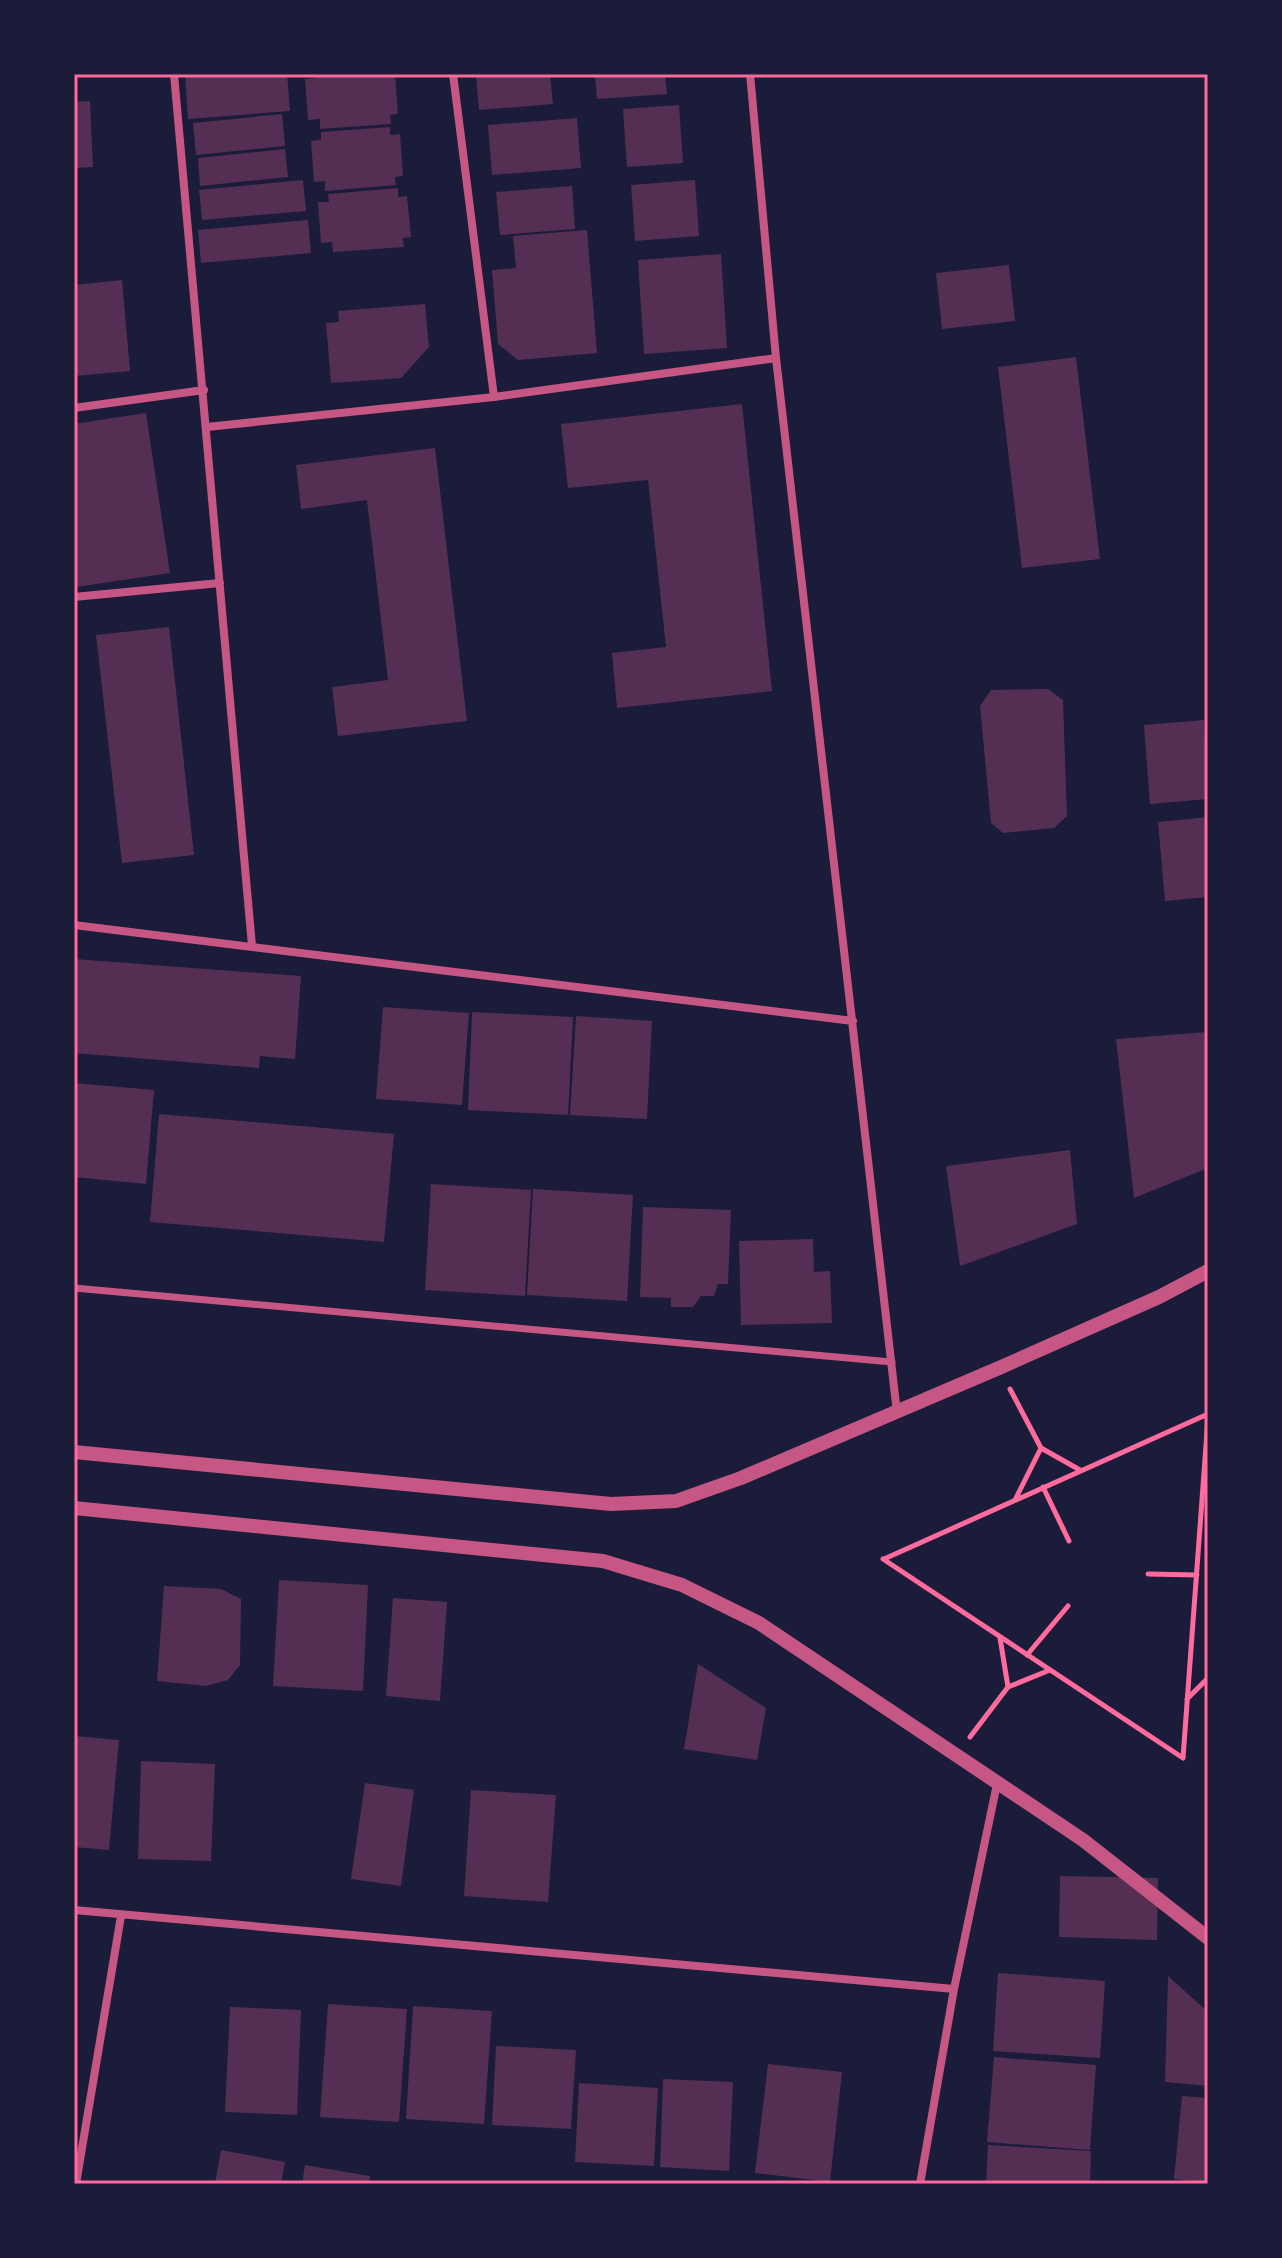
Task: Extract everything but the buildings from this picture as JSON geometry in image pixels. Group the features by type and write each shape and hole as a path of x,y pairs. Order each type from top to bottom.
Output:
{"street":[{"path":"174,74 252,946"},
{"path":"453,74 494,397"},
{"path":"750,74 776,358 897,1413"},
{"path":"207,427 494,397 776,358"},
{"path":"74,408 204,390"},
{"path":"74,597 220,583"},
{"path":"74,925 853,1021"},
{"path":"74,1452 611,1504 676,1501 897,1413 1159,1297 1208,1271"},
{"path":"74,1288 892,1362"},
{"path":"74,1508 603,1561 682,1585 759,1623 1083,1840 1208,1938"},
{"path":"920,2184 954,1989 997,1784"},
{"path":"74,1910 954,1989"},
{"path":"76,2184 121,1916"}],"path":[{"path":"999,1368 1041,1448 1081,1471"},
{"path":"1208,1416 1206,1482 1183,1758 883,1559 1043,1487 1208,1416"},
{"path":"1014,1500 1041,1448"},
{"path":"1043,1487 1069,1541"},
{"path":"1148,1574 1197,1575"},
{"path":"1027,1655 1068,1606"},
{"path":"1000,1637 1008,1687"},
{"path":"955,1756 1008,1687 1050,1670"},
{"path":"1187,1700 1208,1678"}]}
